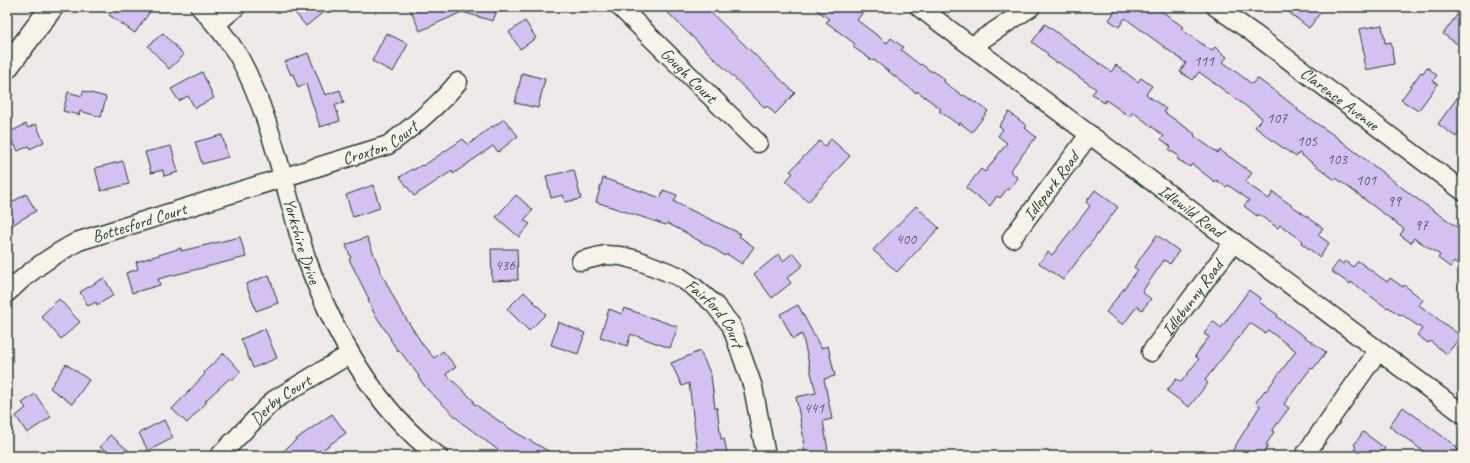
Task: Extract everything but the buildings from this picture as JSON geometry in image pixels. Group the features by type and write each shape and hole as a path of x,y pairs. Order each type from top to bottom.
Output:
{"main road":[{"path":"7,67 52,7"}],"street":[{"name":"Yorkshire Drive","path":"200,7 216,24 238,56 256,92 284,178 306,259 350,354 386,407 409,431 438,456"},
{"path":"216,24 236,7"},
{"name":"Gough Court","path":"620,7 758,143"},
{"name":"Idlewild Road","path":"919,7 1463,414"},
{"path":"972,46 1031,7"},
{"name":"Clarence Avenue","path":"1216,7 1253,33 1463,191"},
{"name":"Croxton Court","path":"284,178 388,145 413,127 445,97 458,82"},
{"name":"Idlepark Road","path":"1012,238 1089,135"},
{"name":"Bottesford Court","path":"7,293 24,276 42,262 79,241 284,178"},
{"name":"Idlebunny Road","path":"1151,352 1234,242"},
{"name":"Fairford Court","path":"581,261 605,255 621,256 637,260 678,276 714,304 731,325 753,388 766,456"},
{"path":"1304,456 1378,351"},
{"name":"Derby Court","path":"219,456 274,400 350,354"}]}
